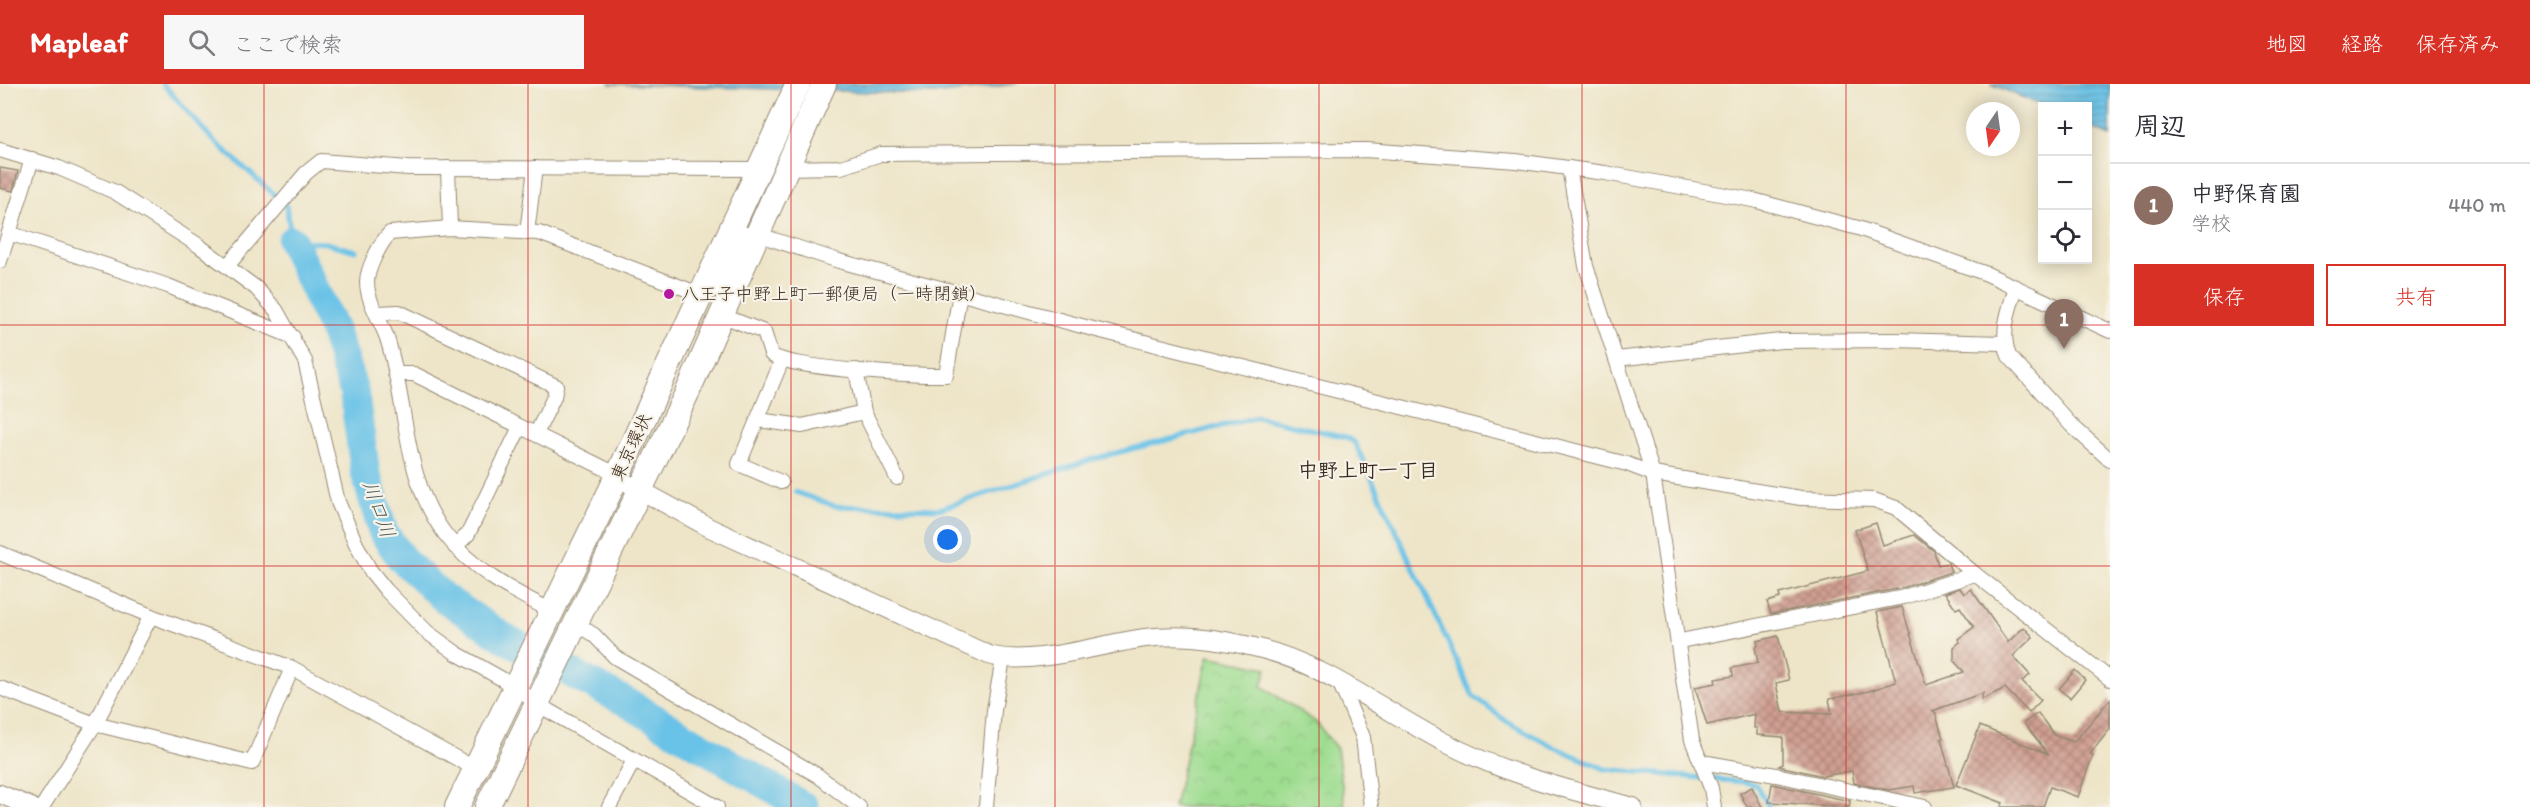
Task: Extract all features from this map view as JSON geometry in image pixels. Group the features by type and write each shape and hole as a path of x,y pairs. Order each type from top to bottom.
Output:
{"highway":[{"name":"東京環状","path":"457,807 618,475 798,84"},
{"name":"東京環状","path":"487,807 640,492 824,84"}],"street":[{"path":"230,263 306,173 315,164 331,161 408,168 536,168 789,159 841,167 881,154 1334,149 1445,155 1569,168 1697,188 1787,208 1925,250 2016,287 2110,331"},
{"path":"0,150 32,159 115,192 230,263 276,310 305,361 314,390 338,502 349,530 370,570 398,603 427,632 539,699 634,760 717,807"},
{"path":"0,261 32,159"},
{"path":"448,168 450,228"},
{"path":"527,233 536,168"},
{"path":"1569,168 1586,266 1653,474 1680,641 1692,740 1711,788 1714,807"},
{"path":"548,619 487,574 456,547 434,517 417,480 387,339 367,280 386,237 396,231 450,228 539,233 702,295 710,293 720,281 741,238 745,234 756,234 839,261 1519,439 1628,464 1653,474 1801,498 1874,500 1896,508 1975,574 2110,679"},
{"path":"9,233 168,286 293,337"},
{"path":"2016,287 2005,326 2004,343 2018,368 2071,424 2110,460"},
{"path":"721,315 764,332 771,354 782,360 856,370 946,375 960,293"},
{"path":"377,313 399,312 556,386 554,397 536,434"},
{"path":"1616,359 1781,341 1893,340 2004,343"},
{"path":"781,482 739,464 782,360"},
{"path":"856,370 864,412 897,478"},
{"path":"395,374 414,374 618,475 640,492 710,528 851,590 965,645 1003,659 1035,658 1147,638 1195,638 1260,648 1299,663 1439,740 1484,762 1535,780 1633,807"},
{"path":"758,420 802,426 864,412"},
{"path":"456,547 468,534 520,427"},
{"path":"0,553 151,616 292,668 476,769"},
{"path":"1680,641 1904,597 1975,574"},
{"path":"42,807 95,724 151,616"},
{"path":"572,631 594,635 615,657 817,775 859,807"},
{"path":"987,807 994,710 1003,659"},
{"path":"0,688 95,724 252,763 292,668"},
{"path":"1340,684 1363,737 1371,807"},
{"path":"609,807 634,760"},
{"path":"1702,765 1776,775 1925,807"},
{"path":"0,794 31,807"}],"green space":[{"path":"1208,656 1267,668 1262,686 1316,722 1337,749 1345,807 1174,807"}],"water":[{"path":"609,84 1017,84 933,94"},
{"path":"1991,84 2110,84 2110,136 2092,128 2092,102 2038,102 2038,104"}],"building":[{"path":"0,168 18,171 13,191 0,188"},
{"path":"1876,523 1883,545 1914,535 1934,551 1938,565 1948,563 1951,572 1902,588 1771,614 1767,602 1780,598 1779,594 1868,571 1855,530"},
{"path":"1960,588 1964,594 1971,589 2008,642 2024,627 2033,637 2013,656 2030,675 2022,681 2041,700 2029,713 2005,688 1981,700 1983,693 1932,711 1935,712 1943,738 1941,739 1954,787 1915,793 1914,786 1889,790 1854,783 1852,771 1823,776 1779,766 1783,764 1783,737 1757,735 1757,728 1754,728 1755,714 1707,725 1695,687 1716,683 1715,679 1733,676 1732,668 1758,663 1755,647 1758,646 1757,641 1778,636 1789,680 1776,683 1782,712 1832,714 1829,699 1869,691 1896,682 1877,612 1902,607 1926,685 1964,672 1954,661 1954,647 1960,642 1958,639 1974,627 1960,607 1956,609 1945,593"},
{"path":"2075,670 2085,680 2070,698 2059,689"},
{"path":"2110,699 2110,729 2090,754 2093,755 2078,797 2050,787 2043,807 2001,807 2003,803 1956,785 1980,726 2048,754 2024,723 2038,713 2054,735 2074,742"},
{"path":"1772,784 1850,801 1849,807 1769,802"},
{"path":"1752,787 1762,807 1747,807 1740,793"}],"waterway":[{"name":"川口川","path":"163,84 212,139 286,205 292,241 326,243 356,251"},
{"name":"川口川","path":"292,241 334,331 354,392 365,471 383,532 402,559 444,598 503,637 628,703 804,807"},
{"path":"795,492 835,506 939,509 1093,459 1257,417 1346,437 1355,443 1473,696 1506,721 1554,747 1605,769 1744,782 1756,785 1769,807"}],"place":[{"name":"八王子中野上町一郵便局（一時閉鎖）","path":"669,294"},
{"name":"中野保育園","path":"2064,349"}],"district":[{"name":"中野上町一丁目","path":"1368,470"}]}
